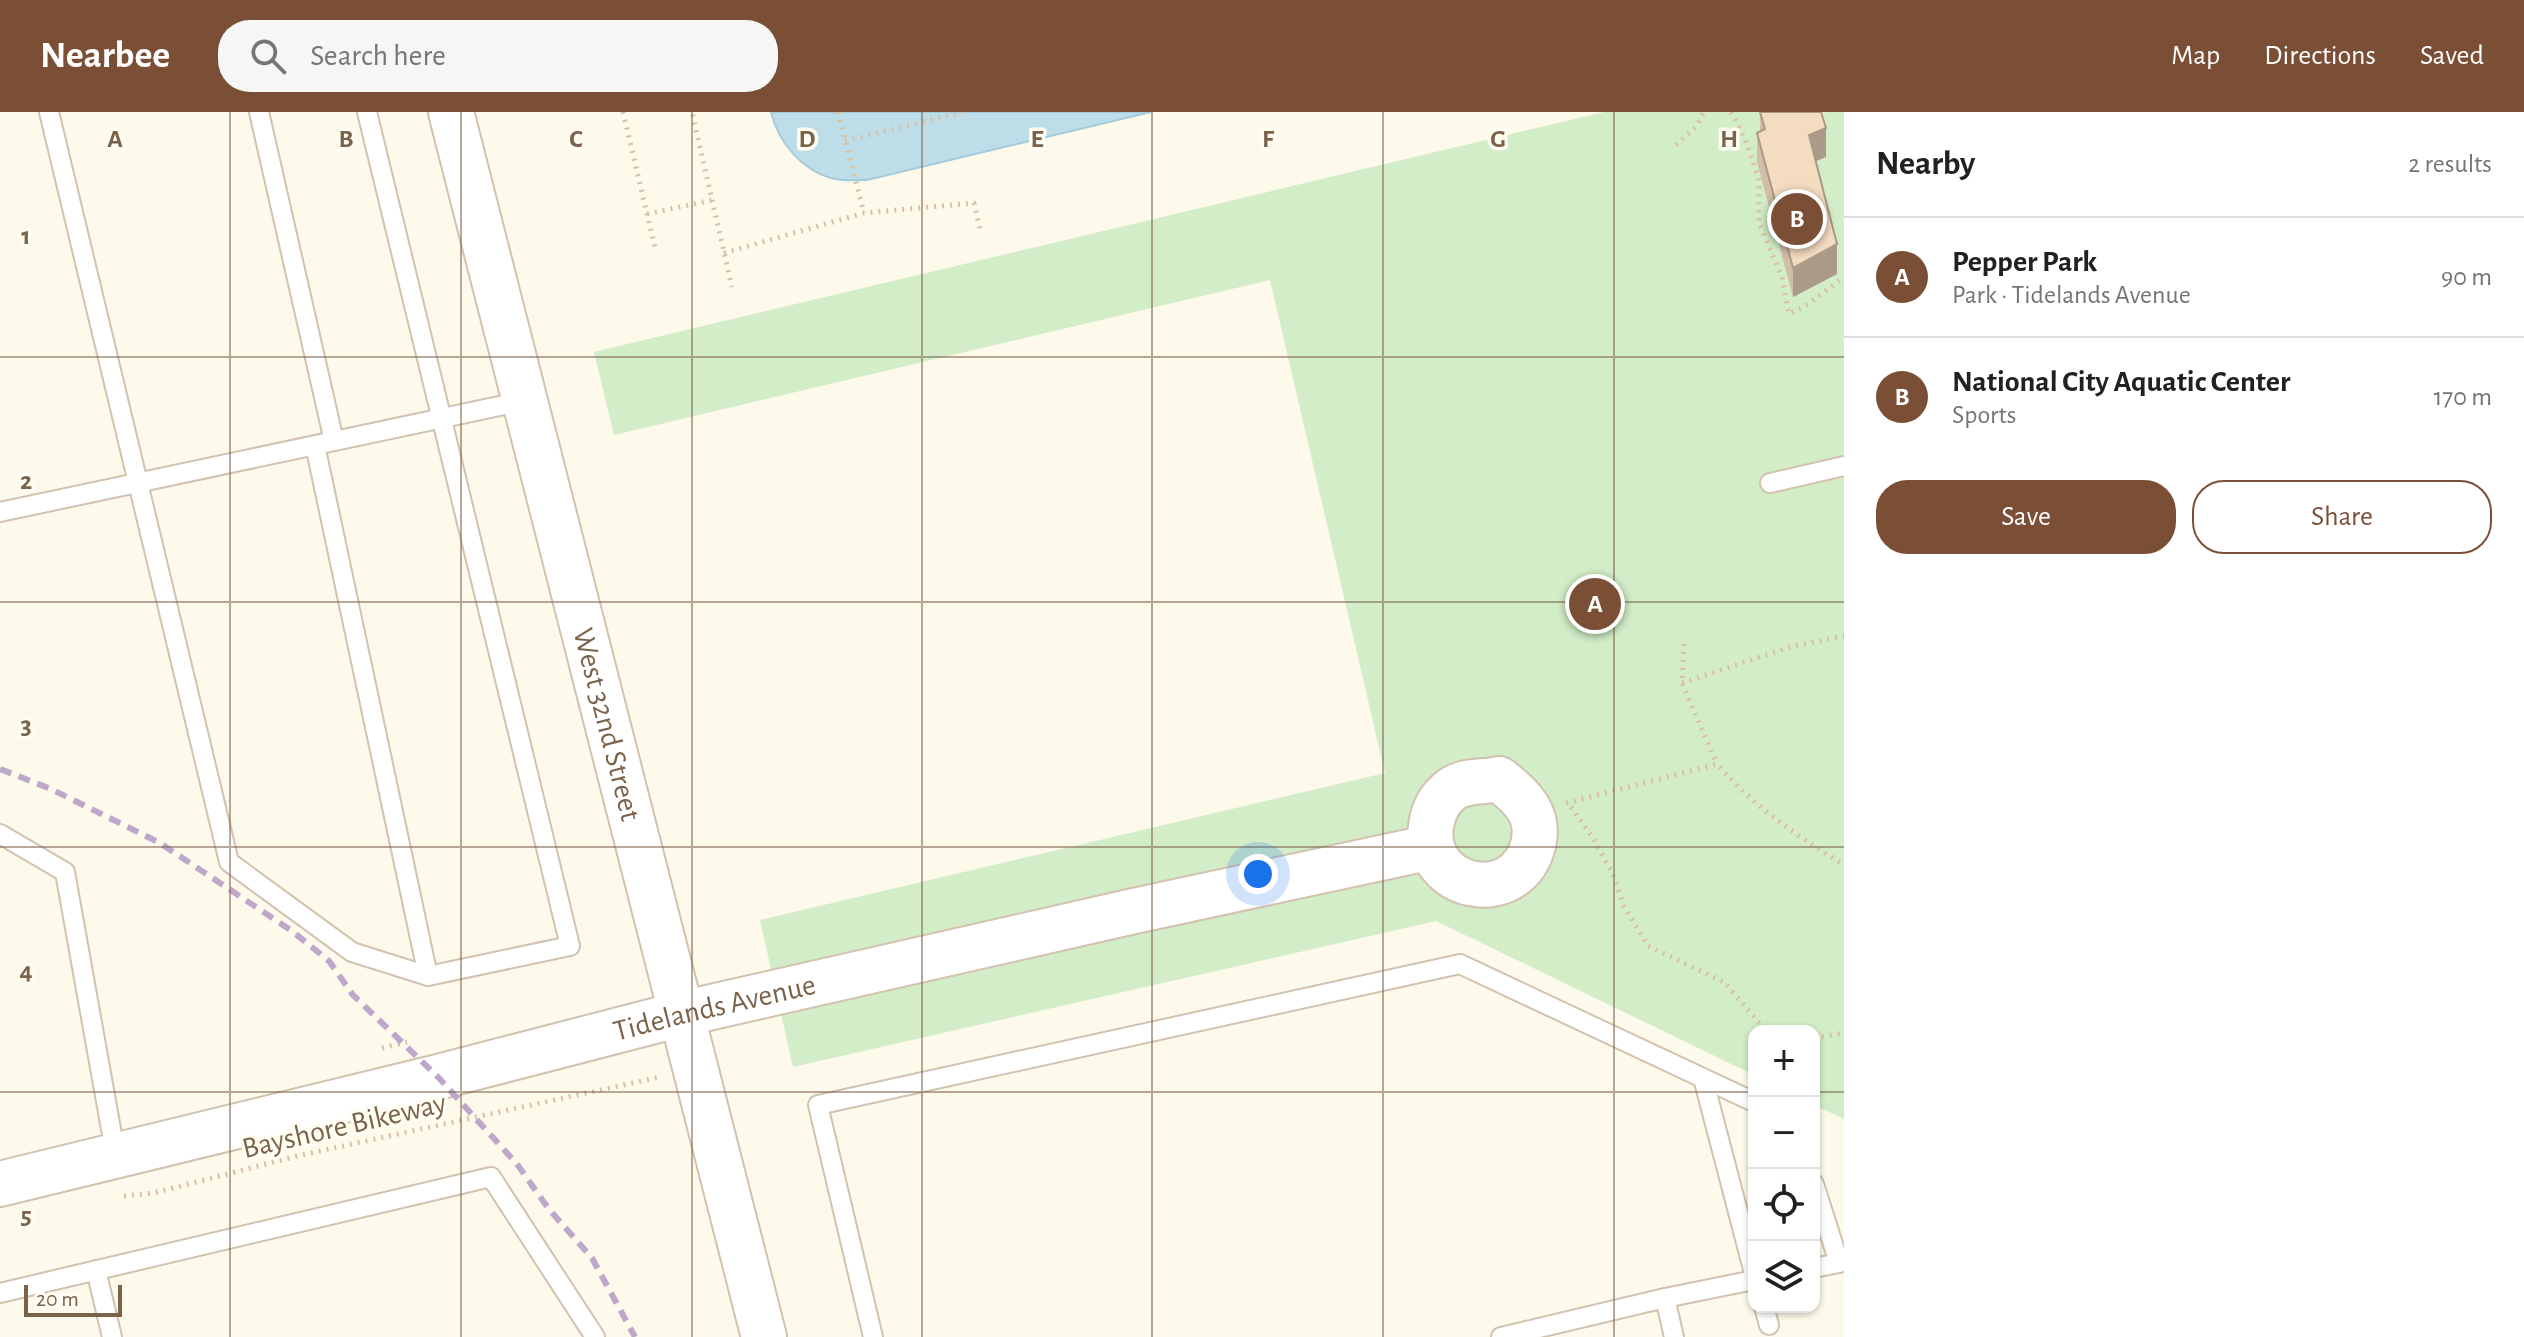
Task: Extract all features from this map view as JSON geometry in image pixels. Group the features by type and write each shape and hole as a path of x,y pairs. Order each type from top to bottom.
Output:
{"street":[{"name":"West 32nd Street","path":"451,112 764,1337"},
{"name":"Tidelands Avenue","path":"0,1184 119,1177 681,1014 1432,847"}],"lane":[{"path":"49,112 229,862 352,952 428,976 570,946 367,112"},
{"path":"259,112 334,441"},
{"path":"0,512 523,401"},
{"path":"315,445 428,976"},
{"path":"1770,483 1844,466"},
{"path":"0,834 65,872 119,1177"},
{"path":"873,1337 818,1105 1460,964 1748,1099"},
{"path":"1703,1078 1748,1250"},
{"path":"0,1293 491,1177 595,1337"},
{"path":"1820,1203 1839,1263 1820,1267"},
{"path":"96,1270 112,1337"},
{"path":"1501,1337 1748,1281"},
{"path":"1665,1298 1674,1337"}],"path":[{"path":"623,112 655,248"},
{"path":"692,112 732,287"},
{"path":"838,112 864,213"},
{"path":"845,141 963,112"},
{"path":"1676,145 1696,127 1704,112"},
{"path":"1731,112 1745,139 1759,180 1759,223 1782,277 1789,314 1804,307 1844,277"},
{"path":"647,214 712,200"},
{"path":"724,253 864,213 974,203 980,229"},
{"path":"1682,683 1790,647 1844,636"},
{"path":"1684,644 1682,683 1717,764 1743,794 1798,836 1844,865"},
{"path":"1717,764 1568,803 1593,838 1612,872 1624,906 1648,946 1724,982 1761,1025"},
{"path":"1820,1037 1844,1033"},
{"name":"Bayshore Bikeway","path":"119,1177 154,1193 297,1156 695,1069"}],"green space":[{"path":"1604,112 1844,112 1844,1119 1820,1108 1820,1025 1748,1025 1748,1072 1436,921 793,1067 760,920 1385,773 1270,280 614,435 594,352"}],"water":[{"path":"771,112 1151,112 867,180 851,180 823,175 803,163 779,134"}],"building":[{"path":"1760,112 1821,112 1826,128 1809,135 1837,244 1793,268 1757,133 1765,129"}],"railway":[{"path":"0,769 51,789 160,843 292,931 329,961 353,995 438,1077 517,1164 548,1208 592,1258 635,1337"}],"place":[{"name":"National City Aquatic Center","path":"1797,219"},
{"name":"Pepper Park","path":"1595,604"}]}
